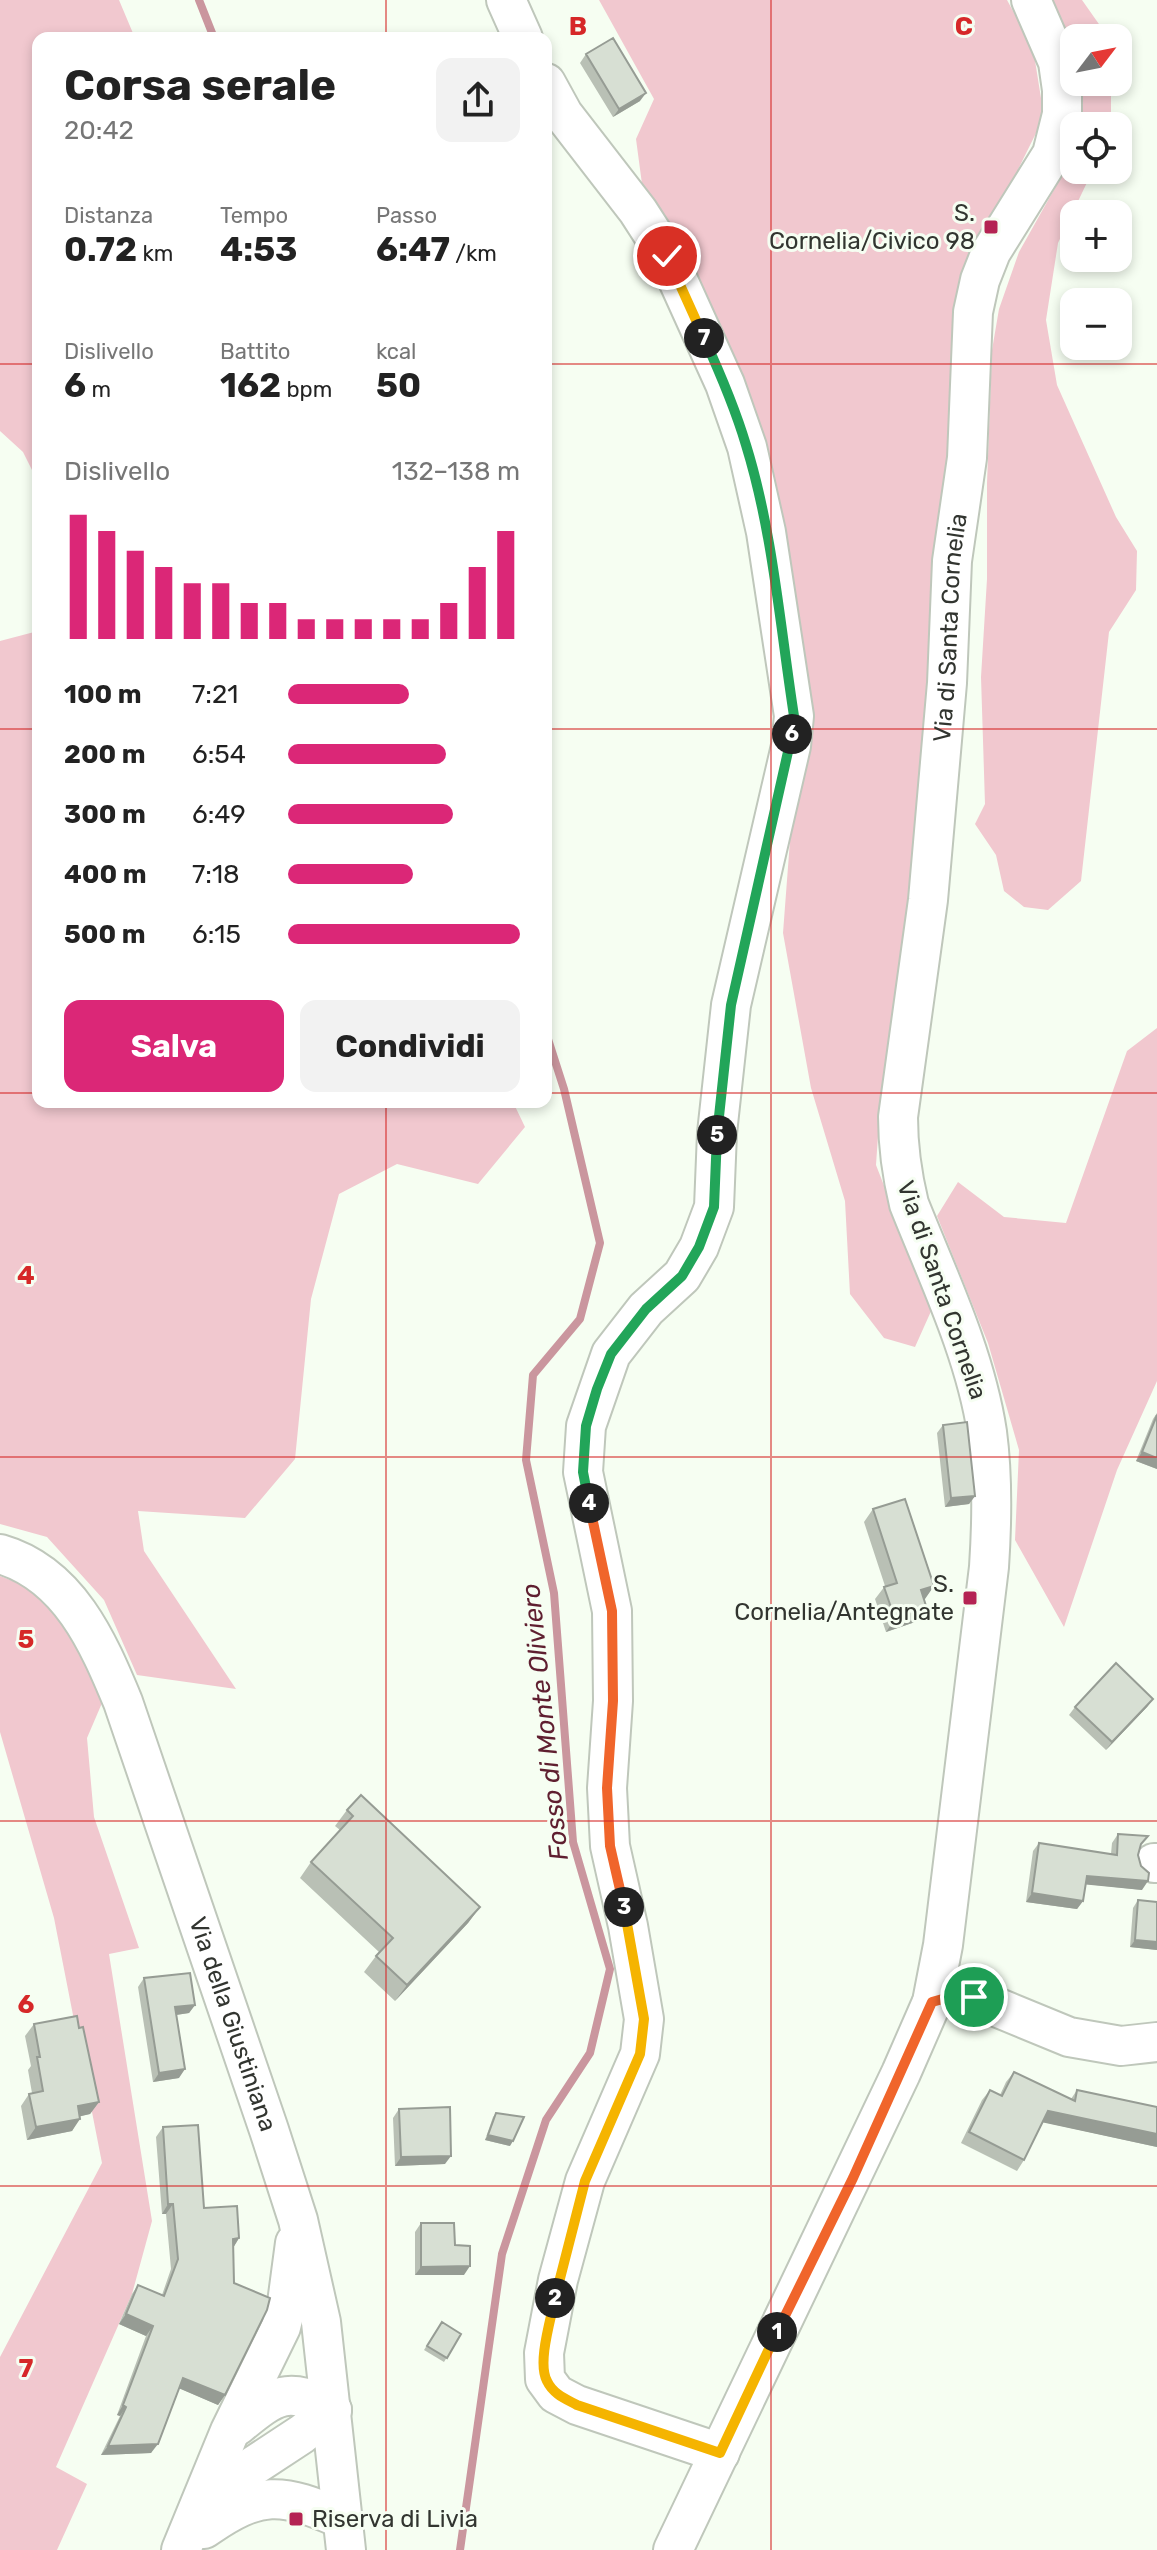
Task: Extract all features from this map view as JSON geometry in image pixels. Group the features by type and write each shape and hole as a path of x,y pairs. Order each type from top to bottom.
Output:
{"street":[{"path":"506,0 520,32"},
{"name":"Via di Santa Cornelia","path":"673,2550 853,2178 932,2002 943,1945 992,1532 991,1478 986,1430 976,1385 958,1327 909,1204 897,1139 931,871 947,683 952,561 967,458 973,312 991,252 1052,154 1062,114 1058,62 1031,0"},
{"path":"552,94 563,114 638,211 667,256 725,384 747,447 766,532 794,716 791,746 731,1005 717,1133 714,1207 699,1247 682,1276 646,1309 611,1354 586,1426 583,1472 612,1611 613,1701 607,1788 610,1846 644,2019 640,2054 585,2181 558,2280 544,2353 545,2379 556,2394 577,2405 720,2453"},
{"name":"Via della Giustiniana","path":"0,1554 35,1569 68,1599 88,1627 110,1671 298,2220 321,2322 344,2534"},
{"path":"932,2002 947,1996 967,1995 1069,2037 1121,2046 1157,2042"},
{"path":"183,2546 230,2431 281,2327 298,2220"},
{"path":"183,2546 235,2478 302,2434 332,2410 302,2396 280,2395 230,2431"},
{"path":"183,2546 236,2509 264,2499 277,2498 300,2502 344,2534"}],"shaded area":[{"path":"0,0 119,0 132,32 32,32 32,470 23,452 0,431"},
{"path":"599,0 1007,0 1033,48 1044,117 987,232 951,459 914,879 881,1092 876,1165 932,1309 915,1347 884,1338 850,1294 845,1201 811,1088 783,933 792,814 794,603 644,199 636,139 654,99"},
{"path":"1051,0 1082,0 1099,24 1062,24"},
{"path":"1081,96 1111,96 1111,112 1079,112"},
{"path":"1060,179 1060,184 1086,184 1079,200 1060,200 1060,239 1046,320 1057,385 1116,517 1137,551 1136,590 1109,632 1081,881 1048,910 1024,907 1004,891 996,855 975,824 985,804 981,677 987,579 992,350 999,309 1019,252"},
{"path":"32,633 32,1108 516,1108 525,1127 478,1184 397,1164 339,1194 311,1299 295,1459 245,1518 138,1511 144,1551 236,1689 137,1675 104,1600 47,1537 0,1524 0,641"},
{"path":"1157,1028 1157,1381 1117,1470 1064,1627 1015,1540 1019,1450 988,1343 937,1216 958,1182 1004,1217 1066,1223 1127,1051"},
{"path":"0,1576 31,1588 71,1633 102,1703 87,1738 94,1817 139,1948 109,1954 152,2221 132,2294 56,2467 87,2484 57,2550 0,2550 0,2357 102,2163 54,1918 0,1732"}],"building":[{"path":"613,38 646,93 619,109 586,54"},
{"path":"1157,1415 1157,1458 1142,1452"},
{"path":"967,1422 975,1496 951,1498 943,1425"},
{"path":"905,1499 934,1586 921,1590 927,1609 895,1619 884,1587 897,1583 873,1509"},
{"path":"1116,1663 1153,1699 1112,1742 1075,1707"},
{"path":"361,1795 480,1907 407,1985 376,1956 393,1938 311,1862 353,1816 347,1810"},
{"path":"1118,1834 1148,1836 1141,1844 1138,1855 1141,1866 1149,1873 1148,1881 1087,1876 1083,1901 1032,1893 1039,1843 1117,1855"},
{"path":"1138,1900 1157,1902 1157,1942 1135,1940"},
{"path":"190,1973 195,2005 175,2007 185,2069 159,2073 144,1978"},
{"path":"77,2016 79,2028 83,2027 99,2102 78,2106 80,2119 36,2127 29,2094 43,2091 34,2024"},
{"path":"1014,2072 1075,2101 1077,2090 1157,2107 1157,2134 1048,2111 1024,2160 969,2132 990,2090 1002,2096"},
{"path":"450,2107 451,2156 401,2157 399,2109"},
{"path":"496,2113 524,2117 513,2141 488,2135"},
{"path":"198,2125 204,2208 237,2206 239,2238 233,2239 234,2283 270,2298 267,2310 225,2395 183,2378 158,2444 108,2446 126,2407 123,2405 153,2326 126,2314 138,2285 164,2296 178,2259 173,2204 168,2204 163,2127"},
{"path":"421,2223 454,2223 455,2245 470,2246 470,2266 421,2267"},
{"path":"442,2322 461,2334 447,2358 427,2346"}],"waterway":[{"name":"Fosso di Monte Oliviero","path":"199,0 212,32"},
{"name":"Fosso di Monte Oliviero","path":"460,2550 502,2254 546,2120 590,2053 610,1969 573,1842 554,1593 526,1460 533,1375 580,1319 600,1243 564,1089 552,1052"}],"place":[{"name":"S. Cornelia/Civico 98","path":"991,227"},
{"name":"S. Cornelia/Antegnate","path":"970,1598"},
{"name":"Riserva di Livia","path":"296,2519"}],"route":[{"path":"667,256 725,384 747,447 766,532 794,716 791,746 731,1005 717,1133 714,1207 699,1247 682,1276 646,1309 611,1354 586,1426 583,1472 612,1611 613,1701 607,1788 610,1846 644,2019 640,2054 585,2181 558,2280 544,2353 545,2379 556,2394 577,2405 720,2453 886,2108 932,2002 960,1994 974,1997"}]}
